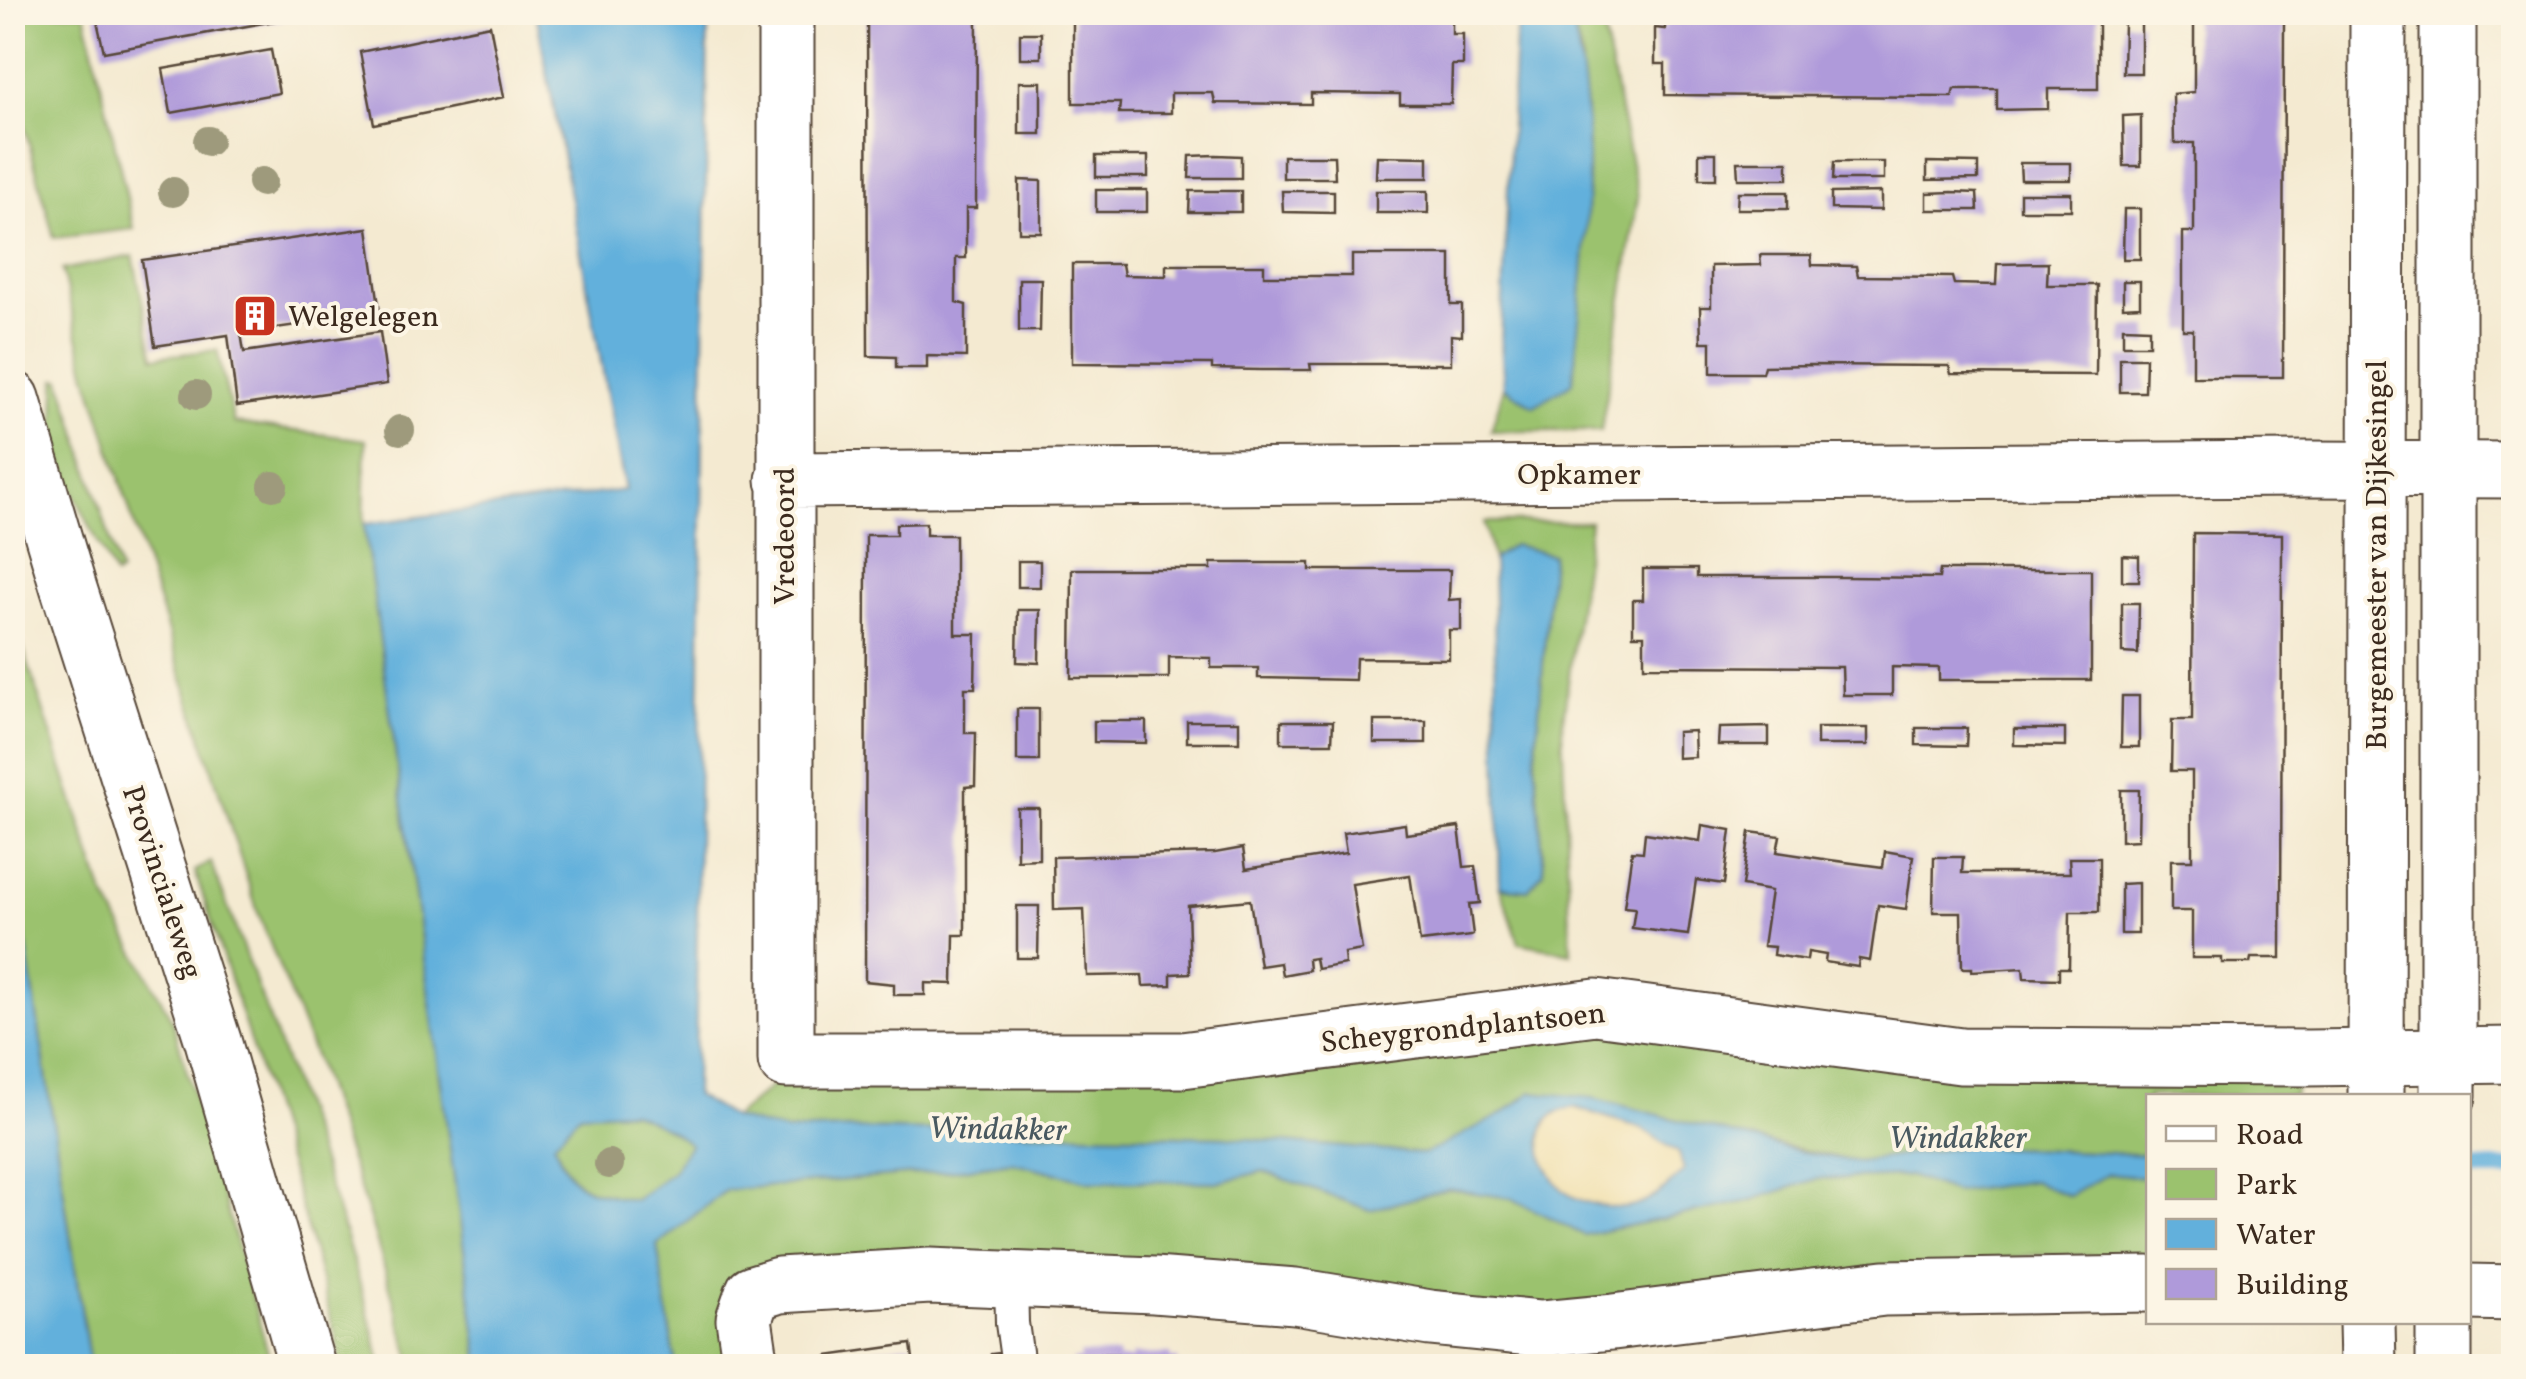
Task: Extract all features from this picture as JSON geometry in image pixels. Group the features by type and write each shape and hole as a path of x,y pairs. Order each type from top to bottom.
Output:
{"street":[{"name":"Vredeoord","path":"786,12 786,1060"},
{"name":"Burgemeester van Dijkesingel","path":"2376,1076 2374,468 2378,12"},
{"path":"2448,12 2448,1076"},
{"name":"Provincialeweg","path":"12,399 214,1041 307,1366"},
{"name":"Opkamer","path":"784,480 2514,470"},
{"name":"Scheygrondplantsoen","path":"786,1060 1182,1060 1596,1007 1962,1056 2308,1058 2376,1076 2448,1076 2514,1055"},
{"path":"751,1366 744,1319 753,1293 779,1284 930,1276 1154,1285 1294,1296 1430,1318 1540,1328 1884,1288 2146,1284"},
{"path":"2471,1292 2514,1293"},
{"path":"2367,1324 2368,1366"},
{"path":"2444,1324 2444,1366"}],"lane":[{"path":"1011,1280 1018,1366"}],"green space":[{"path":"12,13 85,13 134,229 54,238 13,82"},
{"path":"1570,13 1600,13 1638,197 1601,431 1491,431 1504,387 1534,406 1582,58"},
{"path":"133,256 154,357 217,350 234,423 366,440 364,524 480,1366 413,1366 370,1219 317,1063 257,910 87,375 62,270"},
{"path":"56,379 61,379 120,572 115,576 61,459 55,435"},
{"path":"1484,522 1590,522 1562,727 1571,953 1519,943 1500,887 1528,890 1544,871 1535,759 1552,555 1513,545 1493,559"},
{"path":"12,615 103,892 172,1020 272,1366 90,1366 13,855"},
{"path":"211,862 326,1175 382,1366 342,1366 293,1179 195,871"},
{"path":"1607,1019 2297,1078 2294,1094 2146,1094 2146,1155 1968,1146 1857,1162 1533,1092 1502,1114 1426,1154 1224,1137 784,1131 733,1118 790,1071"},
{"path":"631,1111 690,1144 672,1172 635,1200 593,1191 575,1180 554,1143 580,1112"},
{"path":"1012,1162 1089,1181 1220,1182 1263,1171 1370,1210 1448,1189 1511,1198 1584,1235 1749,1201 1816,1179 1910,1176 1955,1192 2033,1181 2069,1195 2107,1174 2146,1178 2146,1257 2035,1255 1535,1316 755,1268 729,1366 676,1366 656,1245 726,1190"}],"sand":[{"path":"1573,1107 1641,1128 1679,1153 1684,1171 1658,1194 1634,1206 1602,1206 1571,1196 1551,1176 1541,1144 1545,1124 1559,1111"}],"water":[{"path":"536,13 708,13 695,1095 733,1118 784,1131 1224,1137 1425,1154 1502,1114 1532,1092 1593,1098 1798,1151 1857,1162 1968,1146 2146,1155 2146,1178 2107,1174 2069,1196 2033,1181 1955,1192 1909,1176 1816,1179 1749,1201 1584,1235 1511,1198 1448,1189 1370,1210 1263,1171 1220,1182 1089,1181 1011,1162 940,1172 726,1190 657,1245 676,1366 480,1366 364,524 625,490","holes":["1574,1107 1641,1128 1679,1153 1684,1171 1642,1203 1618,1208 1585,1202 1565,1192 1551,1176 1543,1155 1542,1133 1545,1123 1559,1111","631,1111 690,1144 672,1172 635,1200 583,1186 567,1171 554,1143 580,1113"]},
{"path":"1520,13 1570,13 1580,58 1588,150 1588,197 1573,382 1534,406 1504,387 1501,340 1515,39"},
{"path":"1513,545 1552,555 1535,759 1544,871 1528,890 1500,887 1493,559"},
{"path":"13,855 79,1295 90,1366 13,1366"}],"building":[{"path":"95,12 313,12 313,14 104,52"},
{"path":"867,12 977,12 976,208 966,208 966,258 956,258 956,302 966,305 966,357 927,356 927,368 896,368 896,357 868,356"},
{"path":"1073,12 1452,12 1452,34 1463,34 1463,65 1452,65 1451,104 1400,104 1400,94 1311,93 1311,104 1215,103 1213,93 1171,93 1171,113 1119,113 1120,103 1073,103"},
{"path":"1665,12 2098,12 2098,89 2048,89 2048,109 1997,110 1997,89 1954,89 1952,97 1665,95 1665,64 1655,64 1655,28 1665,29"},
{"path":"2194,12 2284,12 2283,377 2193,377 2193,330 2183,330 2183,232 2194,232 2194,143 2174,143 2173,94 2194,92"},
{"path":"2124,22 2141,22 2141,73 2123,73"},
{"path":"490,25 504,97 374,124 360,52"},
{"path":"1020,33 1041,33 1041,58 1020,58"},
{"path":"271,50 279,93 171,113 163,69"},
{"path":"1019,82 1041,82 1041,134 1019,134"},
{"path":"2141,115 2141,166 2124,166 2123,116"},
{"path":"1699,153 1716,153 1716,179 1699,179"},
{"path":"1096,156 1148,156 1148,177 1096,177"},
{"path":"1190,156 1241,156 1241,178 1189,178"},
{"path":"1283,156 1334,156 1335,178 1283,178"},
{"path":"1377,156 1428,157 1428,178 1376,178"},
{"path":"1737,162 1788,162 1788,179 1738,179"},
{"path":"1834,162 1884,162 1884,180 1833,180"},
{"path":"1927,162 1978,163 1978,179 1927,180"},
{"path":"2020,163 2071,163 2071,180 2021,180"},
{"path":"1019,180 1041,181 1041,232 1019,232"},
{"path":"1096,190 1147,190 1147,212 1096,212"},
{"path":"1190,191 1241,191 1241,212 1189,212"},
{"path":"1282,191 1334,191 1334,213 1283,212"},
{"path":"1376,191 1428,191 1428,213 1376,213"},
{"path":"1738,192 1788,192 1788,209 1737,209"},
{"path":"1881,192 1881,210 1831,209 1831,193"},
{"path":"1927,193 1977,193 1978,210 1927,210"},
{"path":"2020,193 2071,193 2071,210 2020,210"},
{"path":"2124,209 2140,209 2140,259 2123,259"},
{"name":"Welgelegen","path":"368,228 380,313 241,333 244,352 380,332 387,384 237,406 228,335 155,346 142,260"},
{"path":"1352,255 1451,255 1451,305 1462,305 1462,336 1451,335 1451,364 1310,364 1311,370 1261,370 1212,369 1212,364 1072,363 1072,264 1122,264 1124,275 1166,276 1166,265 1264,265 1264,276 1352,276"},
{"path":"1760,255 1811,255 1812,265 1856,266 1858,276 1952,277 1954,284 1996,285 1997,264 2048,263 2047,285 2097,285 2096,375 1951,374 1949,366 1809,365 1764,366 1762,373 1711,373 1711,342 1701,342 1700,307 1711,307 1711,266 1761,265"},
{"path":"1019,279 1041,279 1040,331 1019,331"},
{"path":"2123,281 2140,281 2140,306 2123,307"},
{"path":"2123,327 2149,328 2149,345 2123,345"},
{"path":"2120,358 2146,358 2145,392 2120,392"},
{"path":"926,523 926,535 955,535 955,634 976,634 975,688 965,688 965,733 976,733 975,786 965,787 965,935 954,935 953,984 925,983 925,995 894,995 894,984 865,981 866,535 896,535 896,524"},
{"path":"2193,533 2282,534 2281,958 2222,963 2222,958 2192,958 2192,911 2171,911 2171,860 2192,860 2192,771 2171,771 2172,720 2192,720"},
{"path":"2122,555 2139,556 2139,581 2122,581"},
{"path":"1018,561 1040,561 1040,587 1018,587"},
{"path":"1211,563 1310,563 1310,570 1450,570 1449,600 1461,599 1461,630 1449,630 1449,659 1356,658 1355,680 1258,678 1258,668 1211,668 1211,658 1169,657 1169,678 1071,678 1072,569 1211,569"},
{"path":"1643,569 1697,569 1697,577 1939,578 1940,570 2091,570 2091,680 1939,680 1939,668 1892,667 1892,695 1843,695 1842,667 1644,666 1644,635 1633,635 1633,600 1643,600"},
{"path":"2122,603 2139,603 2138,654 2122,653"},
{"path":"1018,610 1040,610 1039,663 1017,662"},
{"path":"2122,696 2139,696 2139,747 2121,747"},
{"path":"1017,709 1039,709 1039,761 1017,761"},
{"path":"1094,721 1146,721 1146,743 1094,742"},
{"path":"1187,721 1239,721 1239,742 1187,742"},
{"path":"1281,721 1333,721 1332,743 1281,743"},
{"path":"1374,721 1426,721 1426,743 1374,743"},
{"path":"1769,727 1769,745 1718,745 1719,728"},
{"path":"1817,728 1868,728 1868,745 1817,745"},
{"path":"1916,728 1967,728 1966,746 1916,745"},
{"path":"2014,729 2065,729 2065,746 2014,745"},
{"path":"1694,731 1695,757 1677,758 1677,732"},
{"path":"2121,790 2139,790 2138,840 2121,841"},
{"path":"1017,808 1039,808 1039,859 1017,860"},
{"path":"1405,824 1406,834 1459,827 1464,867 1475,866 1480,903 1469,904 1473,935 1420,942 1410,875 1352,884 1362,950 1344,953 1345,964 1317,969 1315,958 1308,959 1309,970 1282,975 1280,963 1260,966 1250,900 1188,906 1190,973 1171,974 1171,985 1143,986 1142,975 1087,976 1084,909 1054,910 1053,857 1215,853 1243,848 1246,869 1346,853 1343,833"},
{"path":"1702,825 1731,830 1724,884 1696,880 1688,935 1632,928 1635,908 1624,907 1632,851 1643,852 1645,833 1700,841"},
{"path":"1750,832 1780,836 1777,852 1830,860 1883,867 1885,851 1913,856 1906,909 1878,905 1870,961 1859,959 1858,967 1825,962 1826,955 1808,952 1807,960 1773,955 1774,947 1763,946 1771,891 1742,886"},
{"path":"1934,857 1963,857 1962,873 2070,873 2069,858 2099,858 2099,912 2070,912 2069,968 2059,968 2059,979 2024,978 2023,968 1962,968 1961,912 1933,912"},
{"path":"2138,883 2138,934 2121,934 2121,884"},
{"path":"1017,906 1039,906 1038,958 1017,958"},
{"path":"911,1344 914,1366 829,1366 827,1356"},
{"path":"1008,1352 1010,1366 993,1366 991,1354"},
{"path":"1080,1354 1118,1354 1119,1359 1132,1359 1132,1355 1171,1354 1171,1359 1178,1359 1178,1366 1073,1366 1073,1359 1080,1359"}],"waterway":[{"name":"Windakker","path":"2476,1169 2514,1169"}],"place":[{"name":"Welgelegen","path":"255,316"}]}
